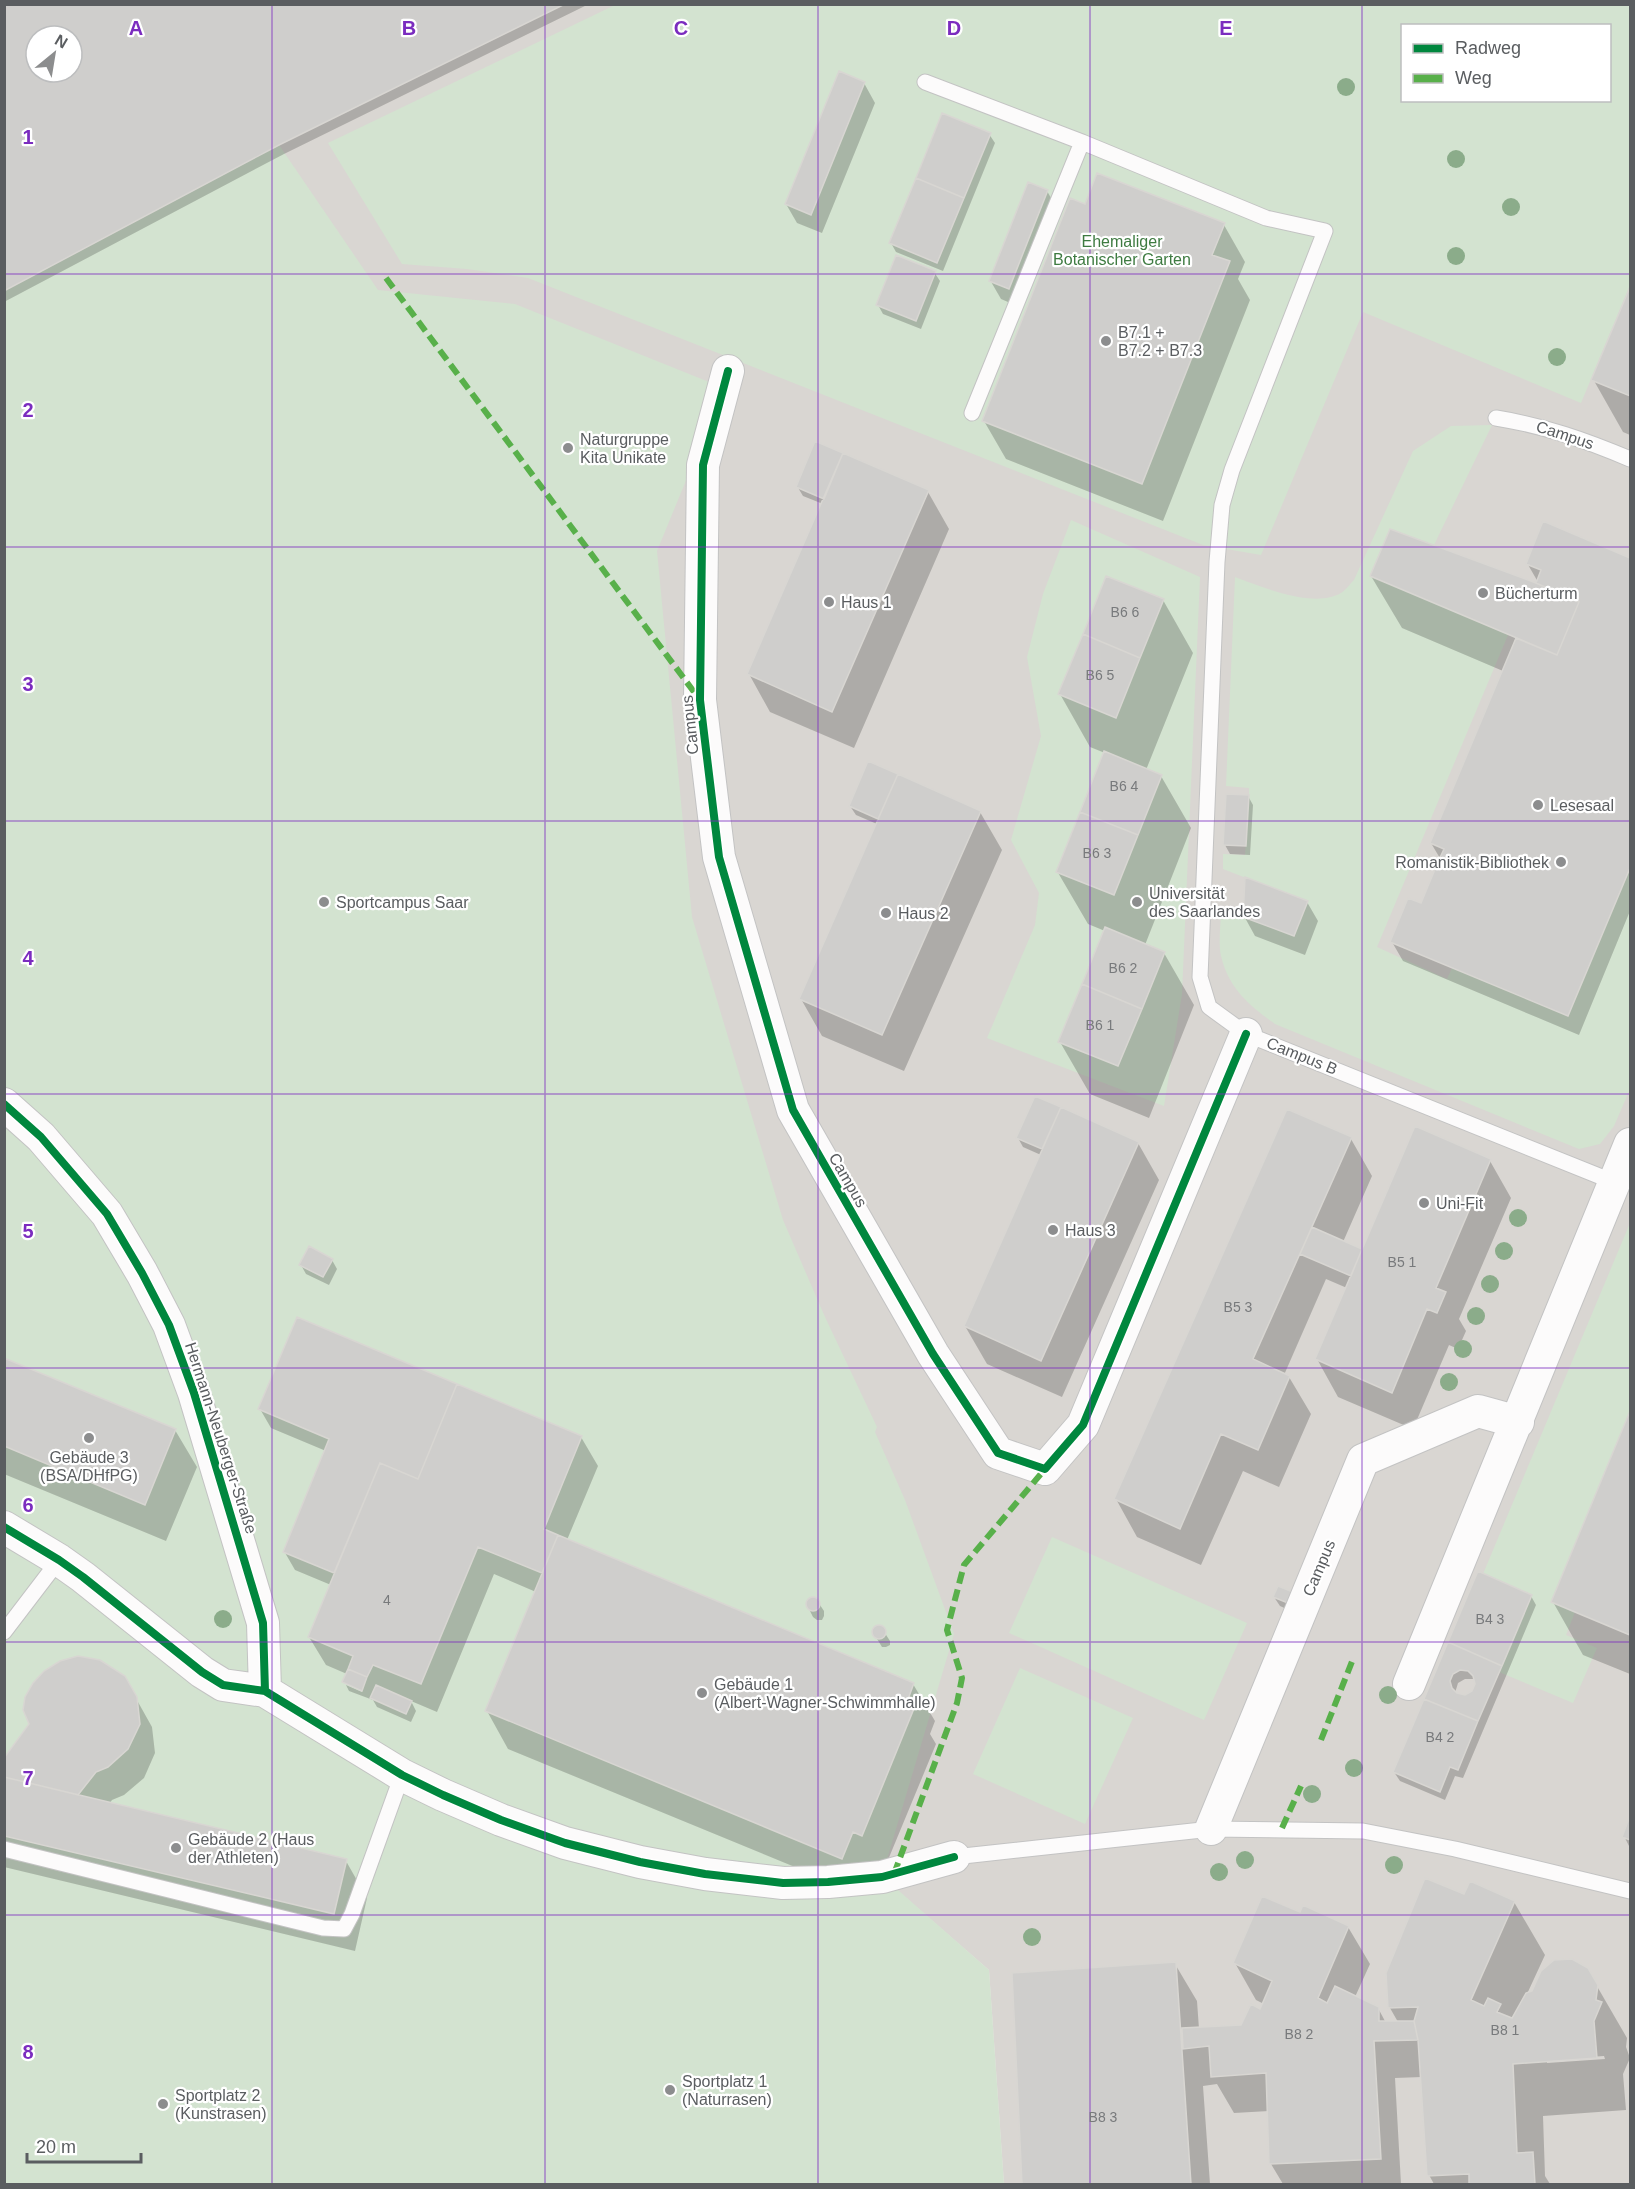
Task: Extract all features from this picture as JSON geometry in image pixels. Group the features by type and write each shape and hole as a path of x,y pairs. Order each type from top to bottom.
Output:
{"street":[{"name":"Campus","path":"728,371 703,465 700,700 719,857 793,1110 933,1354 998,1453 1045,1469 1083,1425 1246,1034"},
{"name":"Hermann-Neuberger-Straße","path":"4,1104 47,1143 107,1214 169,1325 194,1393 263,1623 265,1691"},
{"path":"1409,1684 1630,1144"},
{"name":"Campus","path":"1212,1829 1364,1460 1478,1411 1518,1422"},
{"path":"4,1527 59,1560 202,1672 223,1685 265,1691 402,1775 501,1820 565,1843 640,1862 705,1874 783,1883 882,1877 954,1857"}],"lane":[{"path":"925,82 1082,142 972,413"},
{"name":"Campus B","path":"1082,142 1266,218 1325,231 1232,470 1222,505 1217,562 1200,977 1209,1007 1246,1034 1614,1182"},
{"name":"Campus","path":"1496,418 1535,424 1582,438 1630,459"},
{"path":"4,1632 59,1560"},
{"path":"4,1849 322,1928 344,1929 352,1914 402,1775"},
{"path":"954,1857 1212,1829 1363,1831 1466,1851 1630,1891"}],"shaded area":[{"name":"Universität des Saarlandes","path":"5,5 1630,5 1630,2184 1004,2184 989,1970 882,1877 5,305"}],"green space":[{"name":"Ehemaliger Botanischer Garten","path":"615,5 1630,5 1630,285 1581,403 1363,312 1261,555 1203,545 528,278 467,269 402,264 328,143"},
{"name":"Sportcampus Saar","path":"279,145 378,290 515,304 724,388 657,551 692,917 783,1220 825,1317 877,1427 875,1432 905,1500 954,1634 882,1876 989,1970 1004,2184 5,2184 5,291"},
{"path":"1492,425 1434,545 1390,529 1370,575 1508,635 1377,947 1447,979 1452,968 1568,1016 1630,868 1630,1089 1614,1126 1600,1144 1579,1149 1275,1024 1241,995 1229,978 1220,951 1221,909 1294,936 1308,902 1223,869 1223,854 1245,855 1249,795 1249,788 1226,786 1235,577 1273,591 1303,598 1317,599 1341,593 1354,580 1413,451 1451,426"},
{"path":"1071,520 1200,577 1182,994 1164,1106 987,1038 1035,925 1039,893 1011,840 1041,736 1027,657 1043,594"},
{"path":"1630,1223 1630,1411 1551,1602 1575,1612 1566,1635 1597,1648 1573,1703 1499,1672 1483,1574"},
{"path":"1052,1537 1247,1623 1204,1720 1009,1633"},
{"path":"1020,1668 1133,1718 1085,1824 973,1774"}],"building":[{"path":"4,4 565,4 279,145 4,291"},
{"path":"839,71 865,82 811,215 785,204"},
{"path":"942,113 991,133 964,198 916,178"},
{"name":"B7.1 + B7.2 + B7.3","path":"1097,173 1225,223 1212,255 1230,261 1142,484 982,421 1070,198 1085,204"},
{"path":"916,178 964,198 937,263 889,243"},
{"path":"1028,182 1048,190 1009,289 989,281"},
{"path":"896,255 936,271 916,321 876,305"},
{"path":"1630,287 1630,396 1591,380"},
{"path":"815,441 843,453 824,499 796,487"},
{"name":"Haus 1","path":"843,453 929,490 832,712 747,674"},
{"name":"Lesesaal","path":"1543,521 1630,558 1630,868 1568,1016 1390,942 1408,898 1421,903 1444,849 1430,843 1516,638 1557,655 1579,602 1536,583 1541,570 1526,564"},
{"name":"Bücherturm","path":"1390,529 1536,583 1579,602 1557,655 1370,576"},
{"path":"1106,576 1164,599 1140,658 1083,634"},
{"path":"1083,634 1140,658 1116,718 1058,694"},
{"path":"1104,751 1162,775 1138,835 1080,812"},
{"path":"868,761 898,774 878,819 849,806"},
{"name":"Haus 2","path":"898,774 981,811 882,1035 799,999"},
{"path":"1226,794 1249,795 1246,846 1223,845"},
{"path":"1080,812 1138,835 1114,895 1056,872"},
{"path":"1245,877 1308,901 1294,936 1243,917"},
{"path":"1105,927 1165,952 1142,1009 1082,984"},
{"path":"1082,984 1142,1009 1118,1066 1058,1042"},
{"path":"1035,1096 1061,1107 1042,1149 1016,1138"},
{"name":"Haus 3","path":"1061,1107 1139,1142 1041,1361 964,1326"},
{"path":"1287,1109 1352,1137 1253,1359 1290,1376 1258,1450 1221,1434 1180,1529 1114,1499"},
{"path":"1415,1126 1491,1159 1436,1288 1446,1292 1437,1313 1427,1309 1392,1393 1315,1359"},
{"path":"1312,1227 1362,1249 1351,1276 1300,1254"},
{"path":"309,1246 333,1259 323,1277 299,1265"},
{"path":"297,1317 457,1384 418,1479 380,1463 334,1573 283,1552 329,1439 258,1409"},
{"name":"Gebäude 3 (BSA/DHfPG)","path":"4,1358 176,1429 145,1505 4,1446"},
{"path":"457,1384 582,1436 544,1529 558,1535 542,1573 478,1547 421,1684 373,1665 367,1677 348,1669 353,1656 308,1637 380,1463 418,1479"},
{"path":"1630,1411 1630,1635 1551,1602"},
{"name":"Gebäude 1 (Albert-Wagner-Schwimmhalle)","path":"558,1535 914,1683 907,1702 915,1706 862,1836 853,1832 842,1859 485,1711"},
{"path":"1478,1571 1532,1595 1502,1666 1448,1642"},
{"path":"1278,1586 1293,1592 1288,1603 1273,1597"},
{"path":"810,1597 816,1597 820,1604 816,1611 810,1611 806,1607 806,1601"},
{"path":"879,1625 884,1627 886,1632 884,1637 879,1639 874,1637 872,1632 874,1627"},
{"path":"1448,1642 1502,1666 1478,1721 1424,1699","holes":["1460,1670 1468,1671 1473,1676 1475,1684 1472,1691 1465,1695 1457,1693 1450,1681 1453,1674"]},
{"path":"78,1656 100,1660 125,1676 137,1697 140,1724 128,1749 108,1767 96,1772 78,1795 4,1777 4,1758 29,1724 23,1710 25,1697 33,1683 44,1671 60,1661"},
{"path":"348,1669 367,1677 362,1691 342,1682"},
{"path":"376,1685 412,1701 406,1714 370,1698"},
{"path":"1424,1699 1478,1721 1458,1770 1450,1767 1440,1792 1393,1772"},
{"name":"Gebäude 2 (Haus der Athleten)","path":"4,1777 347,1859 334,1914 4,1836"},
{"path":"1630,1816 1630,1840 1622,1837"},
{"path":"1425,1878 1464,1894 1470,1881 1515,1901 1471,2000 1484,2006 1488,1998 1501,2004 1497,2012 1512,2018 1526,1993 1532,1991 1541,1971 1554,1960 1572,1959 1588,1968 1598,1985 1596,2000 1602,2002 1594,2021 1597,2058 1513,2064 1517,2153 1533,2152 1535,2184 1469,2184 1469,2174 1427,2176 1418,2040 1414,2021 1418,2007 1388,2008 1386,1973"},
{"path":"1262,1896 1300,1912 1303,1905 1349,1926 1318,1998 1327,2003 1335,1986 1379,2007 1379,2021 1414,2021 1418,2040 1374,2041 1381,2159 1269,2164 1266,2073 1211,2077 1209,2046 1183,2049 1182,2028 1241,2025 1251,2004 1260,2009 1272,1981 1233,1963"},
{"path":"1176,1962 1191,2184 1022,2184 1012,1973"}],"marked path":[{"path":"386,278 700,700"},
{"path":"894,1874 957,1703 962,1678 947,1630 964,1565 1045,1469"},
{"path":"1321,1740 1353,1659"},
{"path":"1282,1828 1301,1786"}],"cycle path":[{"path":"728,371 703,465 700,700 719,857 793,1110 933,1354 998,1453 1045,1469 1083,1425 1246,1034"},
{"path":"4,1104 41,1137 107,1214 169,1325 194,1393 263,1623 265,1691"},
{"path":"4,1527 83,1577 202,1672 223,1685 265,1691 402,1775 501,1820 565,1843 640,1862 705,1874 783,1883 882,1877 954,1857"}],"place":[{"name":"B7.1 + B7.2 + B7.3","path":"1106,341"},
{"name":"Naturgruppe Kita Unikate","path":"568,448"},
{"name":"Bücherturm","path":"1483,593"},
{"name":"Haus 1","path":"829,602"},
{"name":"Lesesaal","path":"1538,805"},
{"name":"Romanistik-Bibliothek","path":"1561,862"},
{"name":"Sportcampus Saar","path":"324,902"},
{"name":"Universität des Saarlandes","path":"1137,902"},
{"name":"Haus 2","path":"886,913"},
{"name":"Uni-Fit","path":"1424,1203"},
{"name":"Haus 3","path":"1053,1230"},
{"name":"Gebäude 3 (BSA/DHfPG)","path":"89,1438"},
{"name":"Gebäude 1 (Albert-Wagner-Schwimmhalle)","path":"702,1693"},
{"name":"Gebäude 2 (Haus der Athleten)","path":"176,1848"},
{"name":"Sportplatz 1 (Naturrasen)","path":"670,2090"},
{"name":"Sportplatz 2 (Kunstrasen)","path":"163,2104"}]}
